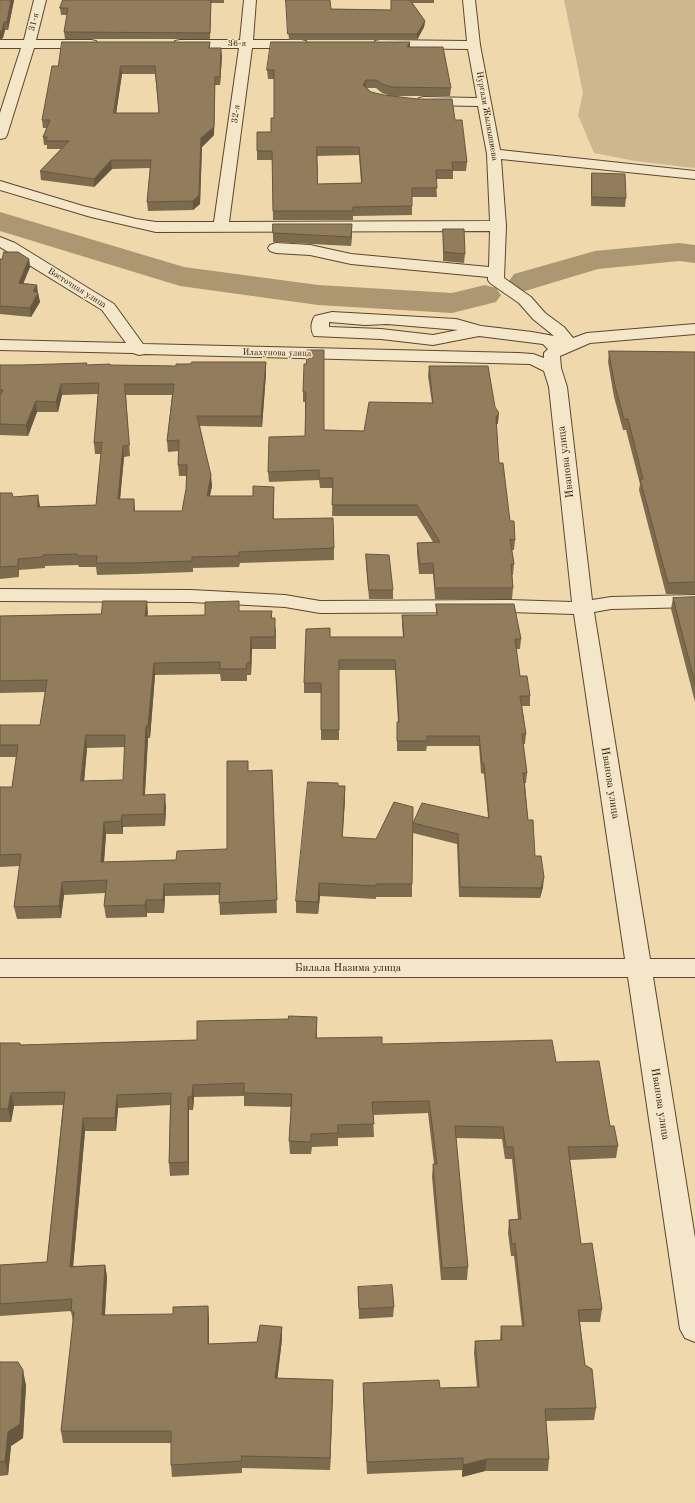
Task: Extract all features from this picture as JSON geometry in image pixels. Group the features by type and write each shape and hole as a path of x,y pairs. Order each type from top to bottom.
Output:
{"street":[{"name":"31-я","path":"0,135 29,44 40,0"},
{"name":"32-я","path":"221,227 246,44 250,0"},
{"name":"Нургали Жылкышиева","path":"469,0 474,45 494,154 498,226 496,277"},
{"path":"0,44 106,44"},
{"name":"36-я","path":"168,44 317,44"},
{"path":"364,44 474,45"},
{"path":"412,101 484,102"},
{"path":"494,154 576,161 695,175"},
{"path":"0,186 118,221 156,227 498,226"},
{"name":"Восточная улица","path":"0,242 10,246 108,307 139,350"},
{"path":"276,248 310,250 351,259 471,269 496,277"},
{"name":"Иванова улица","path":"496,277 525,300 540,316 558,331 560,354 558,387 583,608 695,1329"},
{"path":"479,331 433,340 381,334 320,332 321,319 332,317 365,320 387,319 426,321 456,324 479,331 548,340 560,354 587,338 695,329"},
{"name":"Илахунова улица","path":"0,345 139,350 533,359 560,354"},
{"path":"0,595 191,596 285,601 320,606 509,606 583,608 611,603 695,601"},
{"name":"Билала Назима улица","path":"0,968 695,968"}],"shaded area":[{"path":"564,0 695,0 695,168 635,161 594,153 578,115 583,93"}],"building":[{"path":"0,0 11,0 7,22 4,22 2,31 0,31"},
{"path":"63,0 211,0 210,33 64,32 68,8 60,8"},
{"path":"286,0 330,0 331,9 391,10 391,0 410,0 425,21 417,34 288,34"},
{"path":"62,42 210,42 209,48 221,48 220,77 215,77 214,127 201,138 199,195 193,201 147,202 151,160 111,160 94,179 40,171 69,141 46,141 47,137 43,137 50,120 42,120 52,66 58,66","holes":["121,66 155,66 159,113 114,113"]},
{"path":"271,42 410,42 407,47 443,47 451,88 391,87 376,80 366,80 363,85 371,92 384,95 417,99 452,99 455,120 462,120 467,162 452,162 453,170 436,170 437,188 412,188 412,206 353,207 353,211 273,211 272,151 257,151 257,132 271,132 271,118 274,118 274,70 267,70","holes":["317,147 359,147 362,183 318,184"]},
{"path":"592,173 625,174 626,198 592,197"},
{"path":"273,224 352,224 351,237 273,233"},
{"path":"443,229 464,229 465,254 444,252"},
{"path":"4,252 18,252 29,259 19,283 37,285 33,291 38,293 30,308 0,306 0,259 2,259"},
{"path":"307,350 324,350 324,430 364,431 369,402 433,403 429,366 488,366 495,407 499,413 496,417 499,463 503,463 510,521 514,521 515,540 510,539 514,564 511,564 513,588 435,588 433,563 420,564 417,543 440,542 417,505 332,505 333,478 319,478 319,470 268,472 269,437 305,436 306,392 303,392 304,364 306,364"},
{"path":"609,351 695,352 695,582 668,583 640,479 643,479 628,419 624,419 615,386"},
{"path":"192,362 266,362 261,416 197,416 211,475 207,496 253,496 253,486 274,487 273,519 333,518 334,548 239,552 239,556 192,557 192,561 134,563 96,563 97,556 78,556 77,554 43,555 43,557 18,559 18,566 0,567 0,493 12,493 13,497 38,495 38,507 96,505 102,442 94,443 99,383 61,384 56,402 36,401 26,425 0,424 0,396 3,390 0,390 0,365 87,363 86,365 110,364 176,366 176,364 190,364","holes":["125,384 174,384 167,441 179,440 178,465 187,465 186,489 182,511 134,511 134,499 118,499 123,446 129,445"]},
{"path":"366,554 389,555 393,590 369,590"},
{"path":"695,597 695,683 673,598"},
{"path":"103,601 147,601 145,616 205,615 205,602 239,601 239,611 272,611 271,618 275,618 275,637 251,637 250,663 247,663 246,669 220,669 220,662 154,663 148,726 146,726 143,795 165,794 164,814 122,815 121,821 104,822 101,862 176,860 177,851 227,849 227,761 248,761 248,771 272,770 277,900 219,903 220,883 164,884 163,900 146,900 145,905 104,906 107,880 62,882 59,906 14,907 21,854 0,855 0,787 12,787 18,745 0,745 0,725 40,725 47,680 0,681 0,616 101,614","holes":["86,735 125,735 123,780 81,781"]},
{"path":"436,604 514,604 521,639 515,639 520,676 527,676 530,696 520,696 526,734 522,734 527,773 523,773 528,820 533,820 535,856 541,856 544,877 541,888 460,887 458,834 413,823 422,803 489,818 484,764 482,763 479,736 427,736 427,741 397,741 397,722 399,722 395,660 339,660 339,730 321,730 321,683 304,683 306,629 330,628 330,637 404,637 402,615 437,615"},
{"path":"308,782 338,783 338,786 345,786 342,837 376,839 394,802 413,807 412,884 376,884 376,886 319,883 318,902 296,901"},
{"path":"289,1016 317,1017 316,1038 382,1037 382,1044 552,1040 556,1062 599,1061 610,1126 614,1126 618,1146 568,1147 581,1244 592,1243 602,1309 578,1310 585,1365 592,1369 596,1408 545,1409 549,1459 487,1459 463,1465 463,1458 367,1462 363,1383 439,1380 440,1388 479,1387 475,1341 502,1340 501,1326 524,1326 515,1243 512,1244 509,1220 521,1219 513,1147 506,1147 503,1127 455,1126 468,1267 442,1268 433,1164 437,1164 429,1101 372,1102 374,1124 338,1125 338,1133 311,1134 311,1142 289,1141 292,1094 244,1093 244,1083 193,1085 192,1097 188,1097 188,1162 169,1163 171,1093 117,1095 115,1118 83,1118 70,1267 105,1265 102,1315 173,1314 173,1307 208,1306 208,1344 257,1342 260,1325 282,1327 275,1378 333,1380 330,1458 241,1456 242,1461 171,1465 171,1431 61,1431 74,1312 71,1312 72,1299 0,1304 0,1265 47,1262 65,1092 11,1093 8,1109 0,1109 0,1043 20,1043 20,1045 197,1040 197,1021 288,1019"},
{"path":"392,1285 394,1307 359,1309 358,1287"},
{"path":"0,1362 18,1362 23,1370 20,1424 8,1432 5,1461 0,1462"}],"waterway":[{"path":"0,221 180,276 318,295 452,303 485,295"},
{"path":"525,281 595,260 679,252 695,254"}]}
